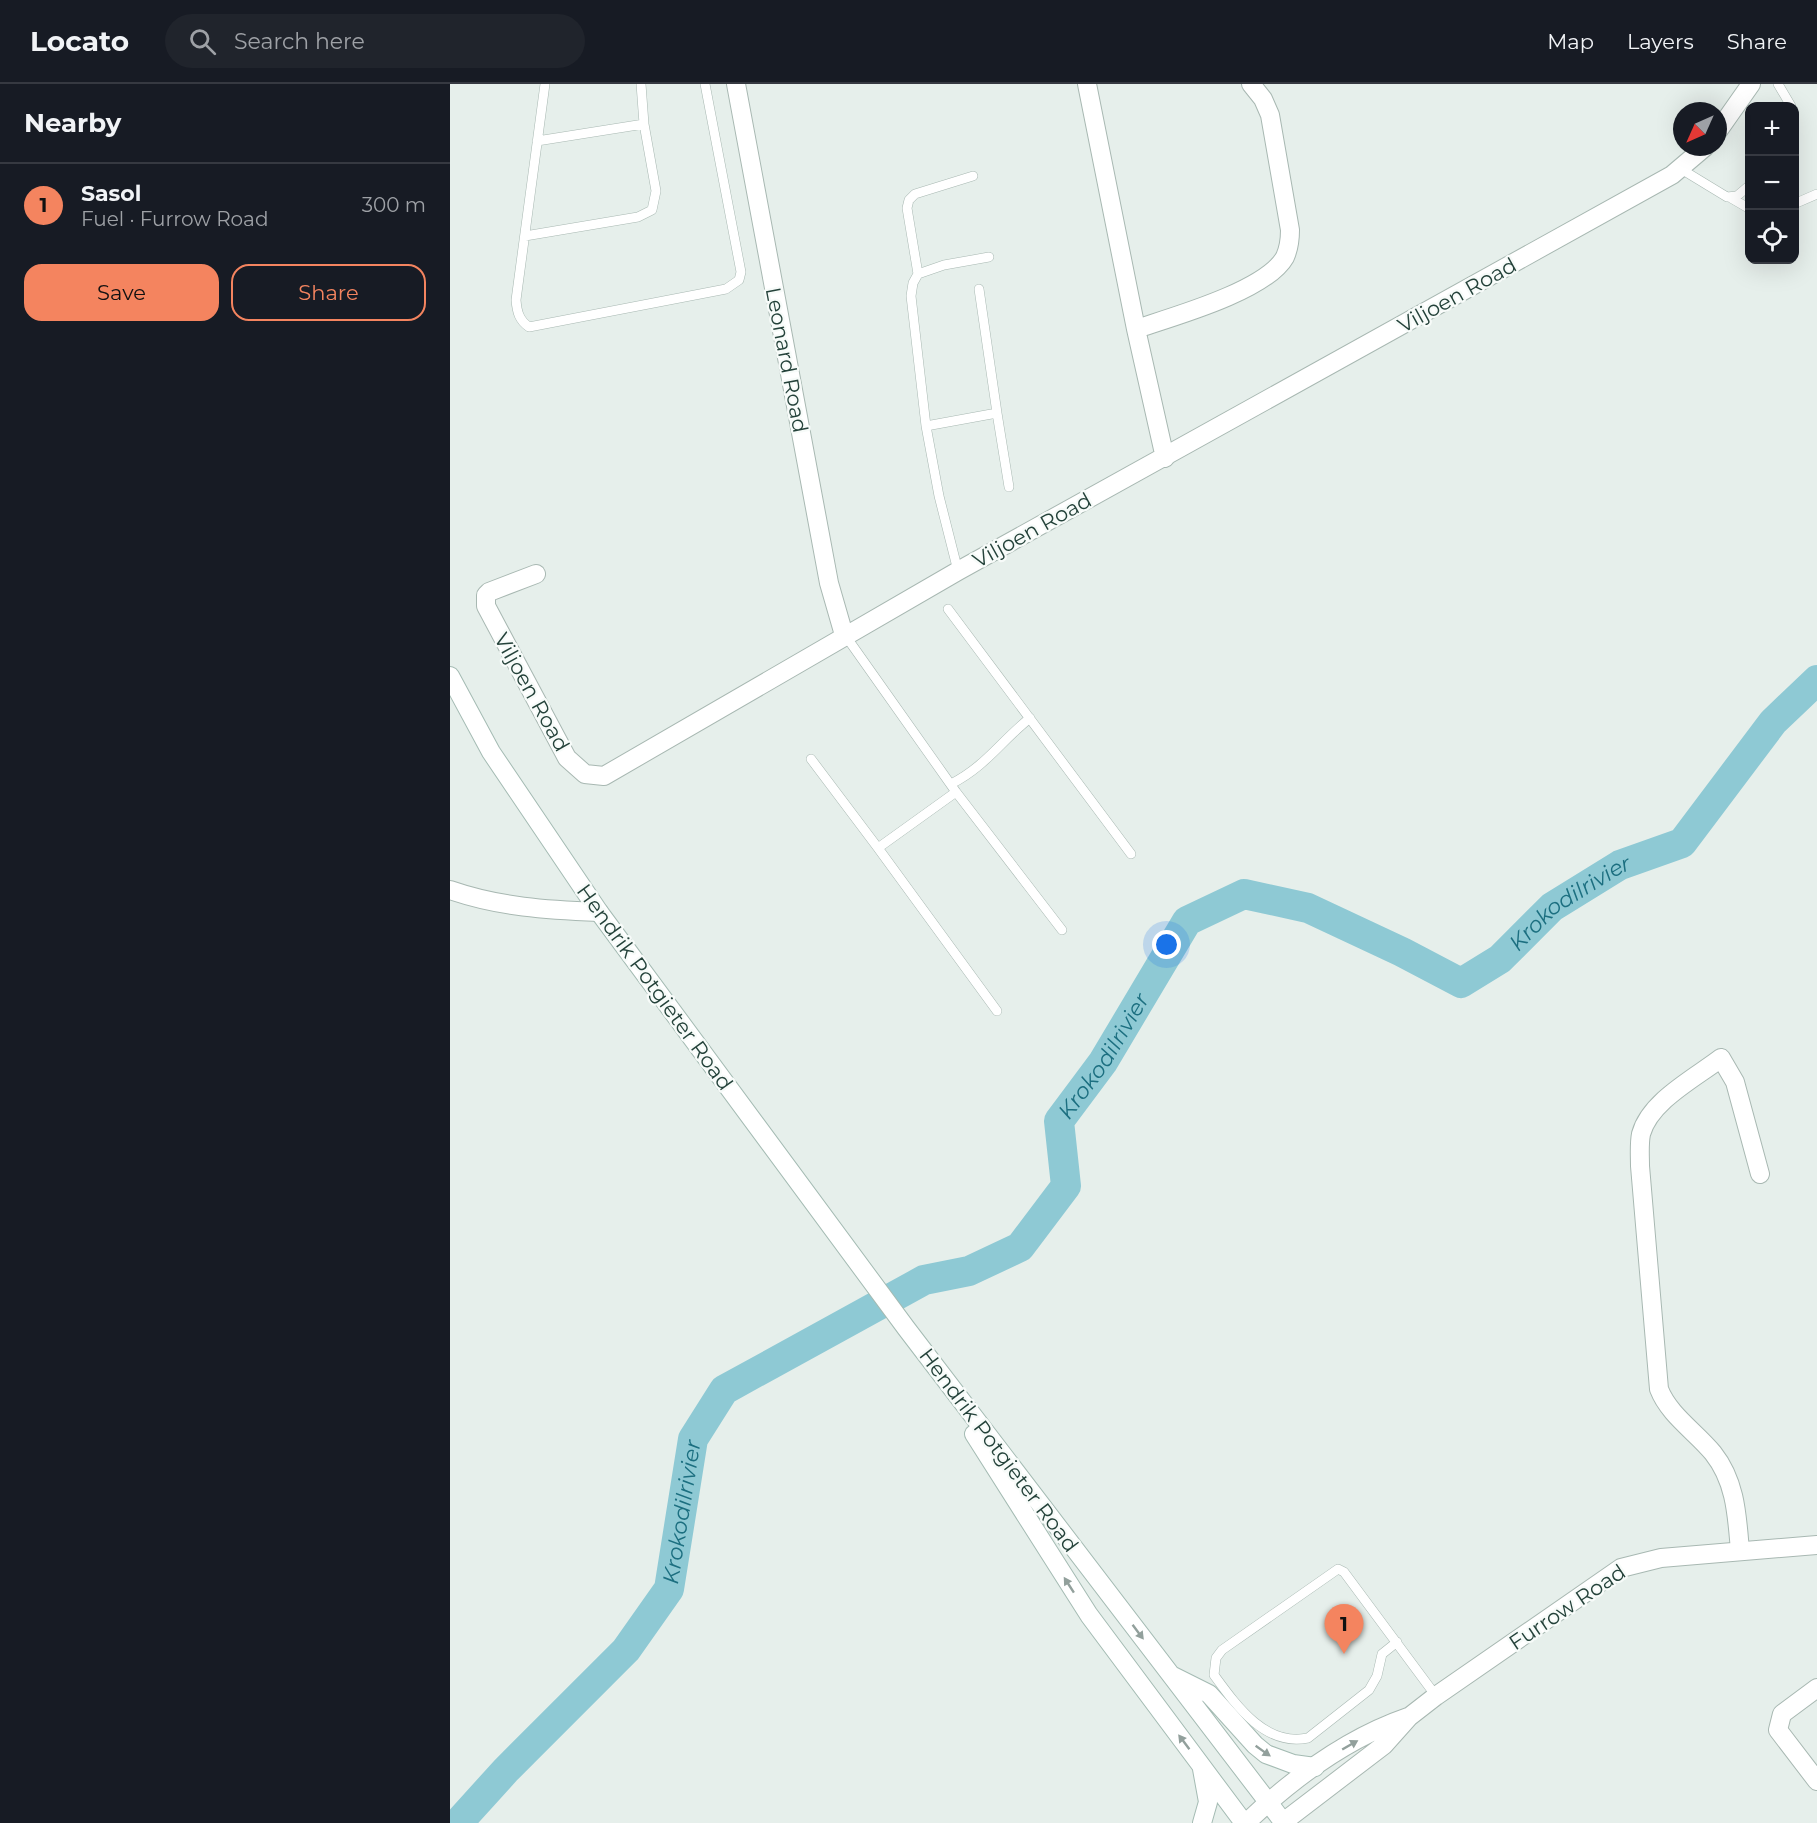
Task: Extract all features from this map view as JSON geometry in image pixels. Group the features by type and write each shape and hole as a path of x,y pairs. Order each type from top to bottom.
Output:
{"street":[{"name":"Leonard Road","path":"736,84 829,583 844,635"},
{"path":"1087,84 1136,329 1165,458"},
{"path":"1136,329 1232,295 1252,284 1284,258 1289,244 1290,230 1270,115 1263,99 1251,84"},
{"path":"1727,118 1750,84"},
{"name":"Viljoen Road","path":"536,574 489,592 485,600 486,606 567,758 585,774 594,776 612,773 844,635 1681,169 1696,156"},
{"name":"Hendrik Potgieter Road","path":"450,676 491,752 599,912 911,1335 1283,1823"},
{"path":"450,890 484,901 522,908 599,912"},
{"path":"1740,1551 1735,1498 1723,1469 1714,1454 1668,1406 1659,1389 1640,1166 1640,1142 1645,1125 1663,1102 1721,1058 1735,1082 1760,1174"},
{"name":"Hendrik Potgieter Road","path":"911,1335 1089,1615 1245,1823"},
{"name":"Furrow Road","path":"1283,1823 1384,1745 1409,1717 1436,1696 1621,1568 1660,1558 1817,1545"},
{"path":"1171,1675 1209,1694 1266,1755 1293,1764 1315,1767"},
{"path":"1817,1688 1782,1714 1778,1730 1817,1781"},
{"name":"Furrow Road","path":"1245,1823 1268,1802 1315,1767 1377,1730 1409,1717"},
{"path":"1202,1766 1208,1802 1202,1823"}],"lane":[{"path":"545,84 516,300 517,312 522,322 530,327 541,327 734,285 741,272 705,84"},
{"path":"525,236 638,217 652,210 656,191 644,124 641,84"},
{"path":"1778,84 1789,102"},
{"path":"537,141 644,124"},
{"path":"1681,169 1745,207"},
{"path":"958,571 939,496 926,426 911,296 918,274 907,208 909,200 915,194 973,176"},
{"path":"1731,198 1745,190"},
{"path":"1799,202 1817,194"},
{"path":"918,274 944,265 988,257"},
{"path":"979,289 1009,487"},
{"path":"926,426 997,412"},
{"path":"948,609 1131,855"},
{"path":"844,635 953,788 1062,930"},
{"path":"878,848 981,767 1003,741 1030,718"},
{"path":"811,759 996,1011"},
{"path":"1397,1642 1382,1654 1377,1676 1369,1690 1308,1738 1301,1740 1288,1739 1252,1722 1214,1675 1216,1658 1222,1650 1338,1569 1344,1572 1397,1642 1436,1696"}],"waterway":[{"name":"Krokodilrivier","path":"458,1823 506,1770 626,1650 669,1589 693,1439 724,1390 924,1280 969,1271 1020,1247 1066,1186 1059,1121 1103,1062 1187,921 1244,894 1308,908 1402,952 1461,983 1500,959 1552,907 1620,865 1682,843 1773,722 1817,680"}],"place":[{"name":"Sasol","path":"1344,1654"}]}
